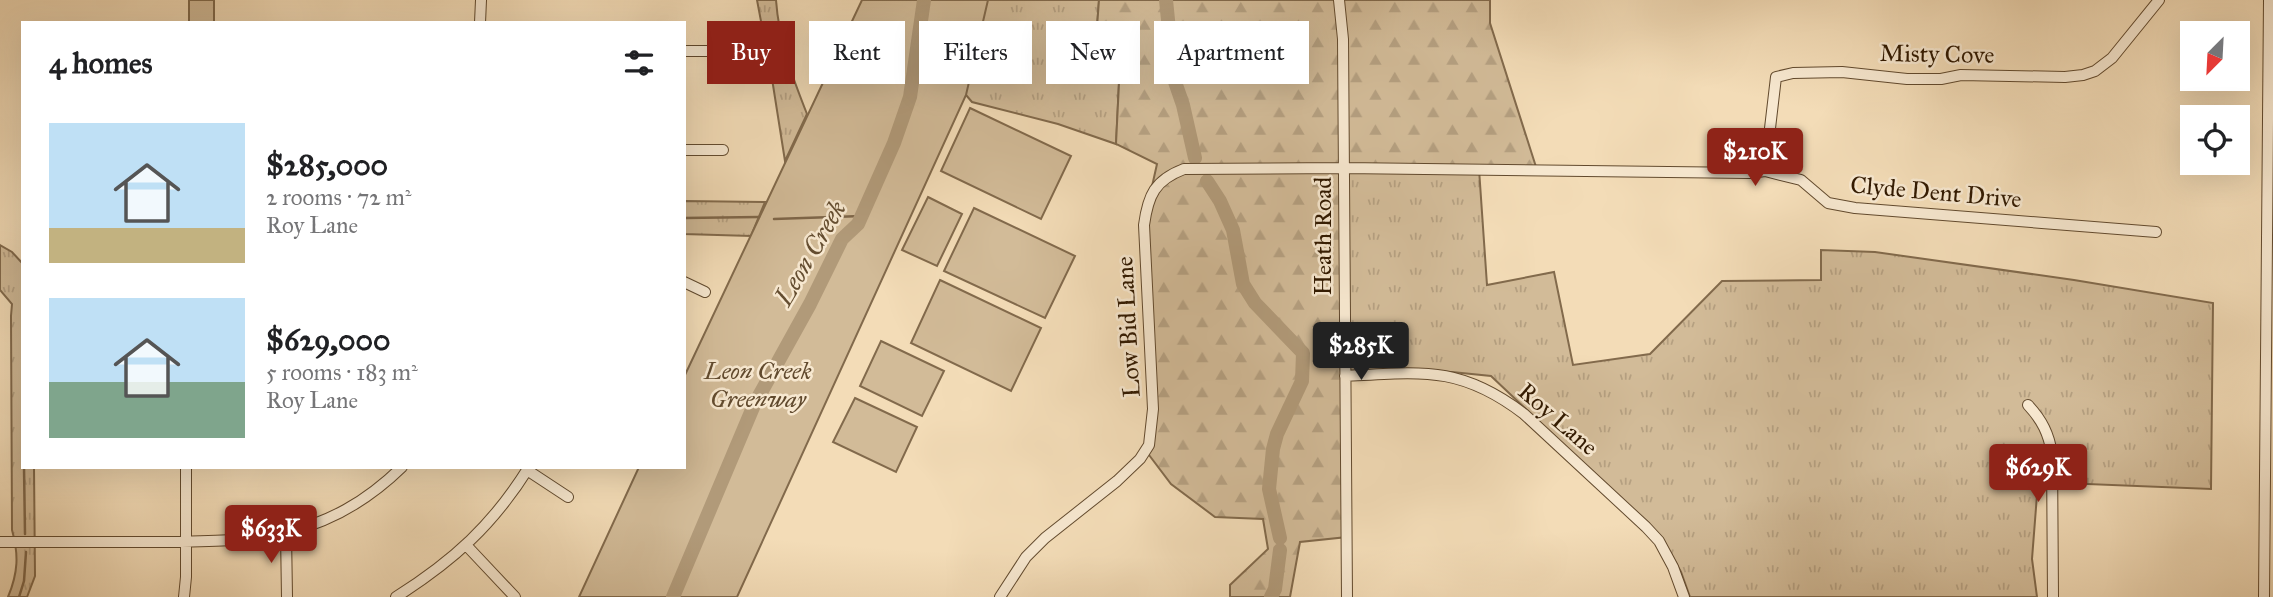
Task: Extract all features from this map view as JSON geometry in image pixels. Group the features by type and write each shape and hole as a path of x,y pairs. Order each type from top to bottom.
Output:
{"street":[{"path":"480,21 481,0"},
{"name":"Heath Road","path":"1339,0 1343,39 1347,597"},
{"name":"Misty Cove","path":"1765,171 1776,78 1793,73 1842,72 1907,79 1941,79 1961,75 2083,75 2104,66 2159,0"},
{"path":"2264,597 2269,559 2269,0"},
{"path":"686,51 707,51"},
{"path":"686,150 723,150"},
{"name":"Low Bid Lane","path":"1000,597 1013,575 1045,538 1116,481 1140,459 1149,445 1153,409 1144,225 1148,204 1156,186 1174,173 1196,167 1344,168"},
{"name":"Clyde Dent Drive","path":"1344,168 1738,173 1765,171 1801,180 1828,203 1856,208 2156,232"},
{"path":"686,283 705,292"},
{"name":"Roy Lane","path":"1345,376 1408,373 1449,376 1478,385 1504,399 1524,414 1646,527 1665,550 1684,597"},
{"path":"2028,405 2040,418 2050,440 2052,454 2053,597"},
{"path":"184,597 187,541 186,469"},
{"path":"0,542 250,540 323,522 371,494 400,469"},
{"path":"396,597 422,581 466,545 500,508 528,469 568,497"},
{"path":"286,533 287,597"},
{"path":"466,545 515,597"}],"green space":[{"path":"189,0 214,0 214,21 189,21"},
{"path":"757,0 776,0 779,21 761,21"},
{"name":"Leon Creek Greenway","path":"862,0 988,0 983,21 919,21 919,84 969,84 966,95 737,597 579,597 638,469 686,469 686,373 822,84 905,84 905,21 852,21"},
{"path":"949,0 1099,0 1097,21 1046,21 1046,84 1119,84 1116,144 1058,124 972,102 966,95 964,84 1032,84 1032,21 953,21"},
{"path":"1099,0 1490,0 1490,23 1537,170 1344,168 1347,537 1300,542 1290,597 1230,597 1230,585 1268,549 1263,519 1215,517 1171,484 1146,451 1149,445 1146,213 1157,164 1116,144 1119,84 1140,84 1140,21 1097,21"},
{"path":"795,82 807,114 785,161 773,85"},
{"path":"970,108 1071,156 1041,219 941,171"},
{"path":"1344,168 1479,169 1487,285 1554,272 1573,365 1650,354 1722,281 1821,280 1821,250 1875,252 2213,303 2211,489 2038,482 2032,559 2037,597 1690,597 1681,572 1662,538 1491,376 1452,372 1345,376"},
{"path":"928,197 962,214 937,266 902,250"},
{"path":"686,201 765,202 751,236 686,234"},
{"path":"974,208 1075,256 1045,318 944,271"},
{"path":"0,245 21,262 21,469 34,469 35,576 27,597 8,597 16,564 12,530 12,304 0,290"},
{"path":"940,280 1041,328 1011,391 911,343"},
{"path":"881,341 944,371 922,416 860,386"},
{"path":"855,398 917,427 896,472 833,442"}],"waterway":[{"name":"Leon Creek","path":"673,597 754,405 810,304 842,239 858,224 894,143 910,97 924,0"},
{"path":"1166,0 1174,79 1195,158"},
{"path":"1207,181 1220,201 1233,230 1243,284 1255,303 1303,353 1302,381 1277,434 1273,449 1269,489 1280,538"},
{"path":"774,219 862,216"},
{"path":"686,218 759,217"},
{"path":"24,469 25,534"},
{"path":"1271,597 1275,589 1280,550"},
{"path":"19,597 24,581 26,552"}]}
